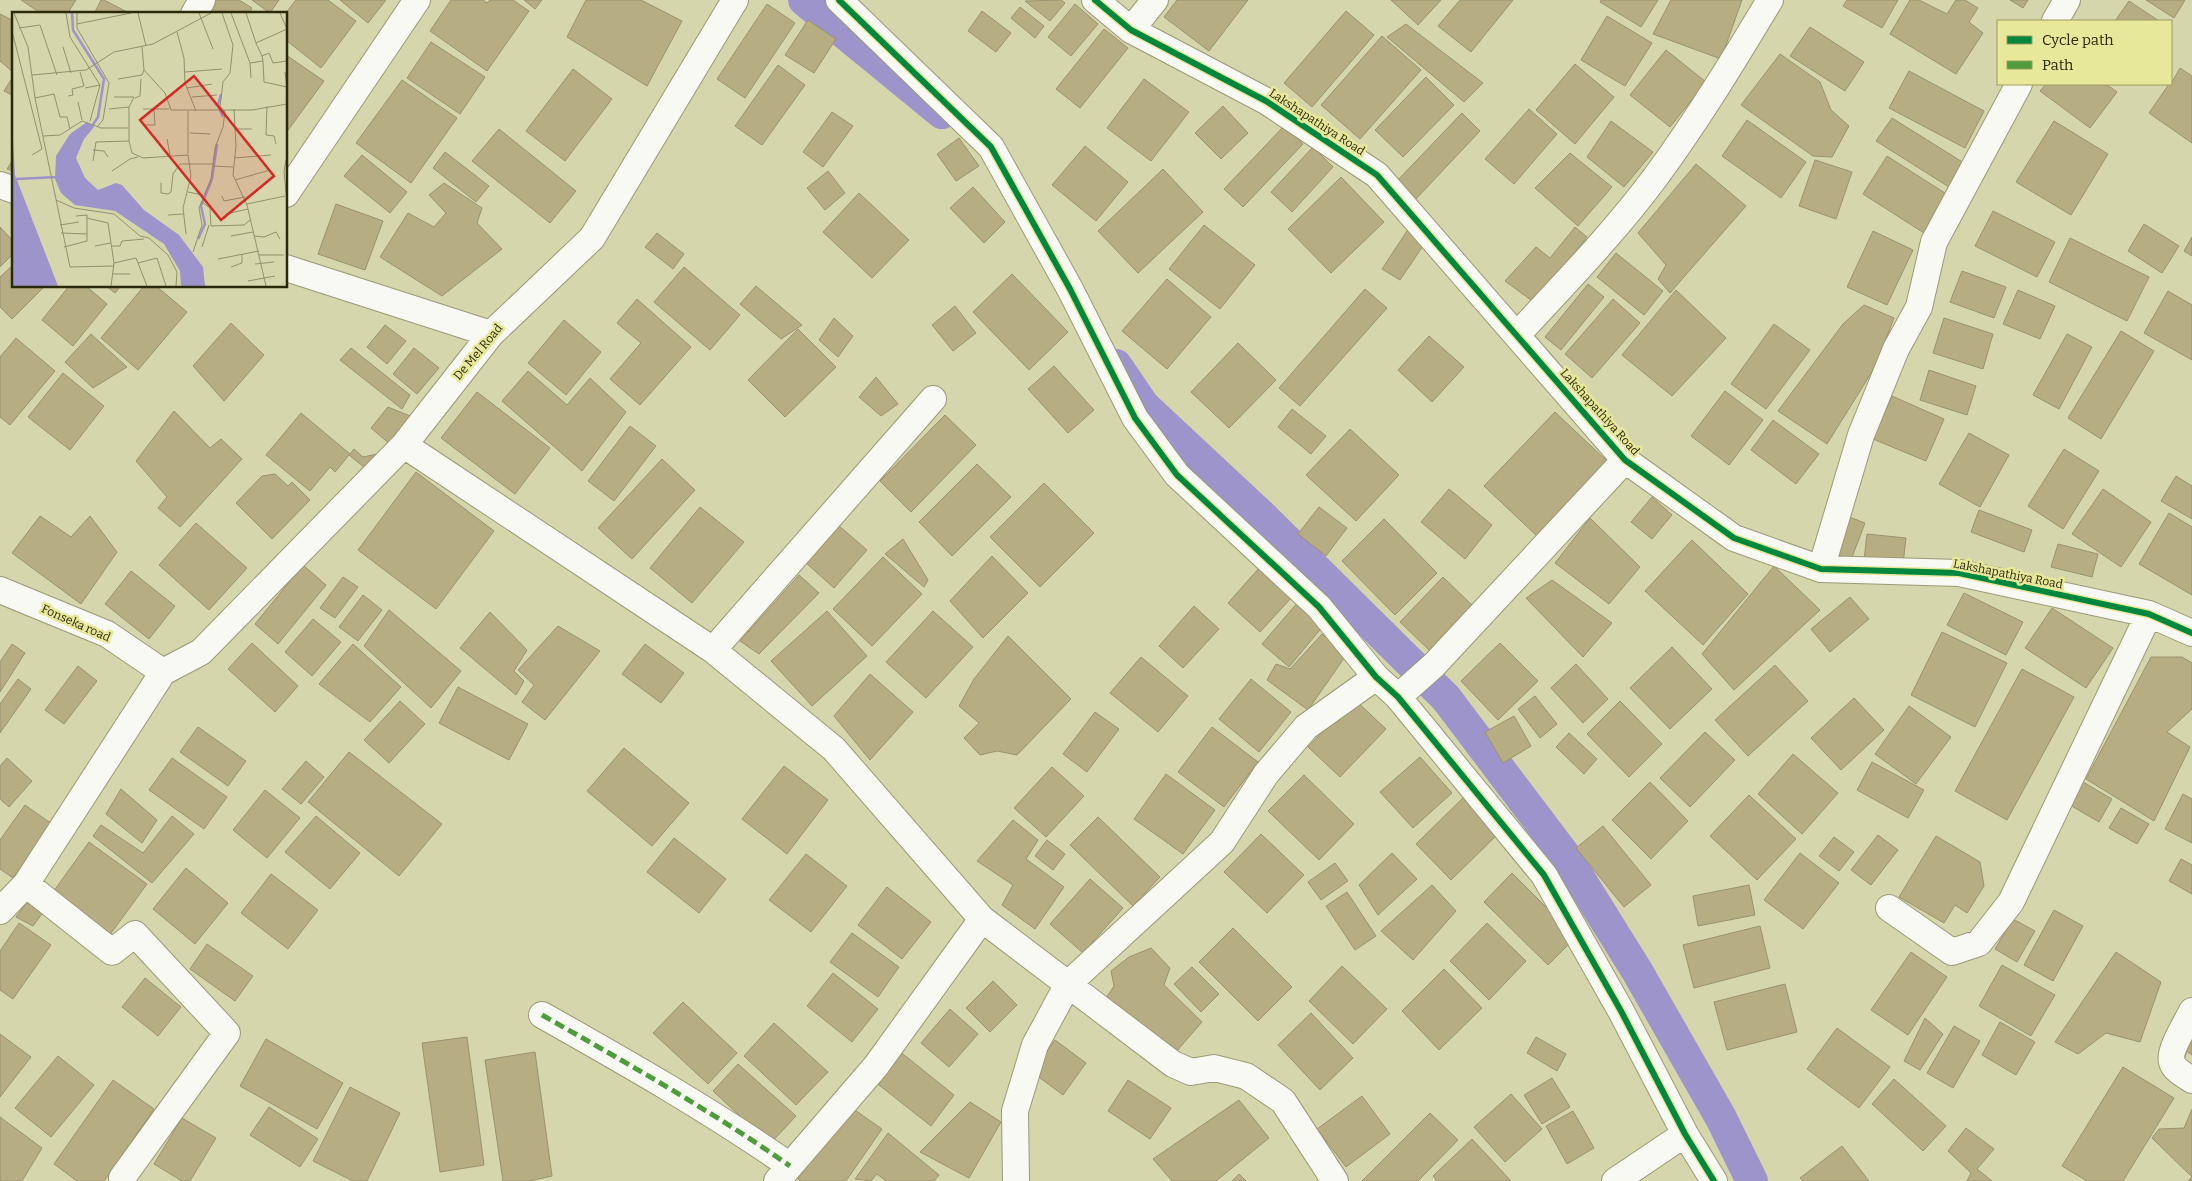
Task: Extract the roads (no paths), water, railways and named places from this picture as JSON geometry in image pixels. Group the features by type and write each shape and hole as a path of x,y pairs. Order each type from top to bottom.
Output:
{"street":[{"path":"195,12 202,0"},
{"path":"288,191 417,0"},
{"name":"De Mel Road","path":"163,672 201,652 404,445 491,334 592,238 735,0"},
{"path":"839,0 991,147 1070,290 1135,418 1177,475 1319,607 1376,677 1398,696 1544,875 1621,1011 1685,1134 1714,1181"},
{"name":"Lakshapathiya Road","path":"1095,0 1131,30 1266,101 1377,175 1625,460 1734,538 1821,569 1959,574 2149,614 2192,633"},
{"path":"1131,30 1155,0"},
{"path":"1517,335 1583,264 1656,176 1711,99 1770,0"},
{"path":"2056,20 2067,0"},
{"path":"1821,569 1861,435 1896,348 1919,307 1934,242 2018,85"},
{"path":"0,185 12,189"},
{"path":"288,269 491,334"},
{"path":"713,650 933,399"},
{"path":"404,445 713,650 834,749 982,919 1174,1064 1191,1072 1214,1068 1246,1076 1283,1101 1335,1181"},
{"path":"1398,696 1434,665 1625,460"},
{"name":"Fonseka road","path":"0,590 107,634 163,672"},
{"path":"1889,908 1952,952 1979,943 2011,902 2149,614"},
{"path":"0,911 26,884 163,672"},
{"path":"1016,1181 1015,1111 1035,1045 1068,984 1222,842 1266,774 1306,727 1376,677"},
{"path":"26,884 112,952 135,934 227,1033 122,1178"},
{"path":"542,1014 677,1091 749,1137 783,1174 876,1066 982,919"},
{"path":"2192,1011 2172,1054 2172,1062 2176,1068 2192,1080"},
{"path":"1615,1181 1685,1134"}],"waterway":[{"path":"804,0 942,113"},
{"path":"1116,365 1144,406 1262,516 1446,698 1566,857 1637,971 1721,1118 1752,1181"}]}
